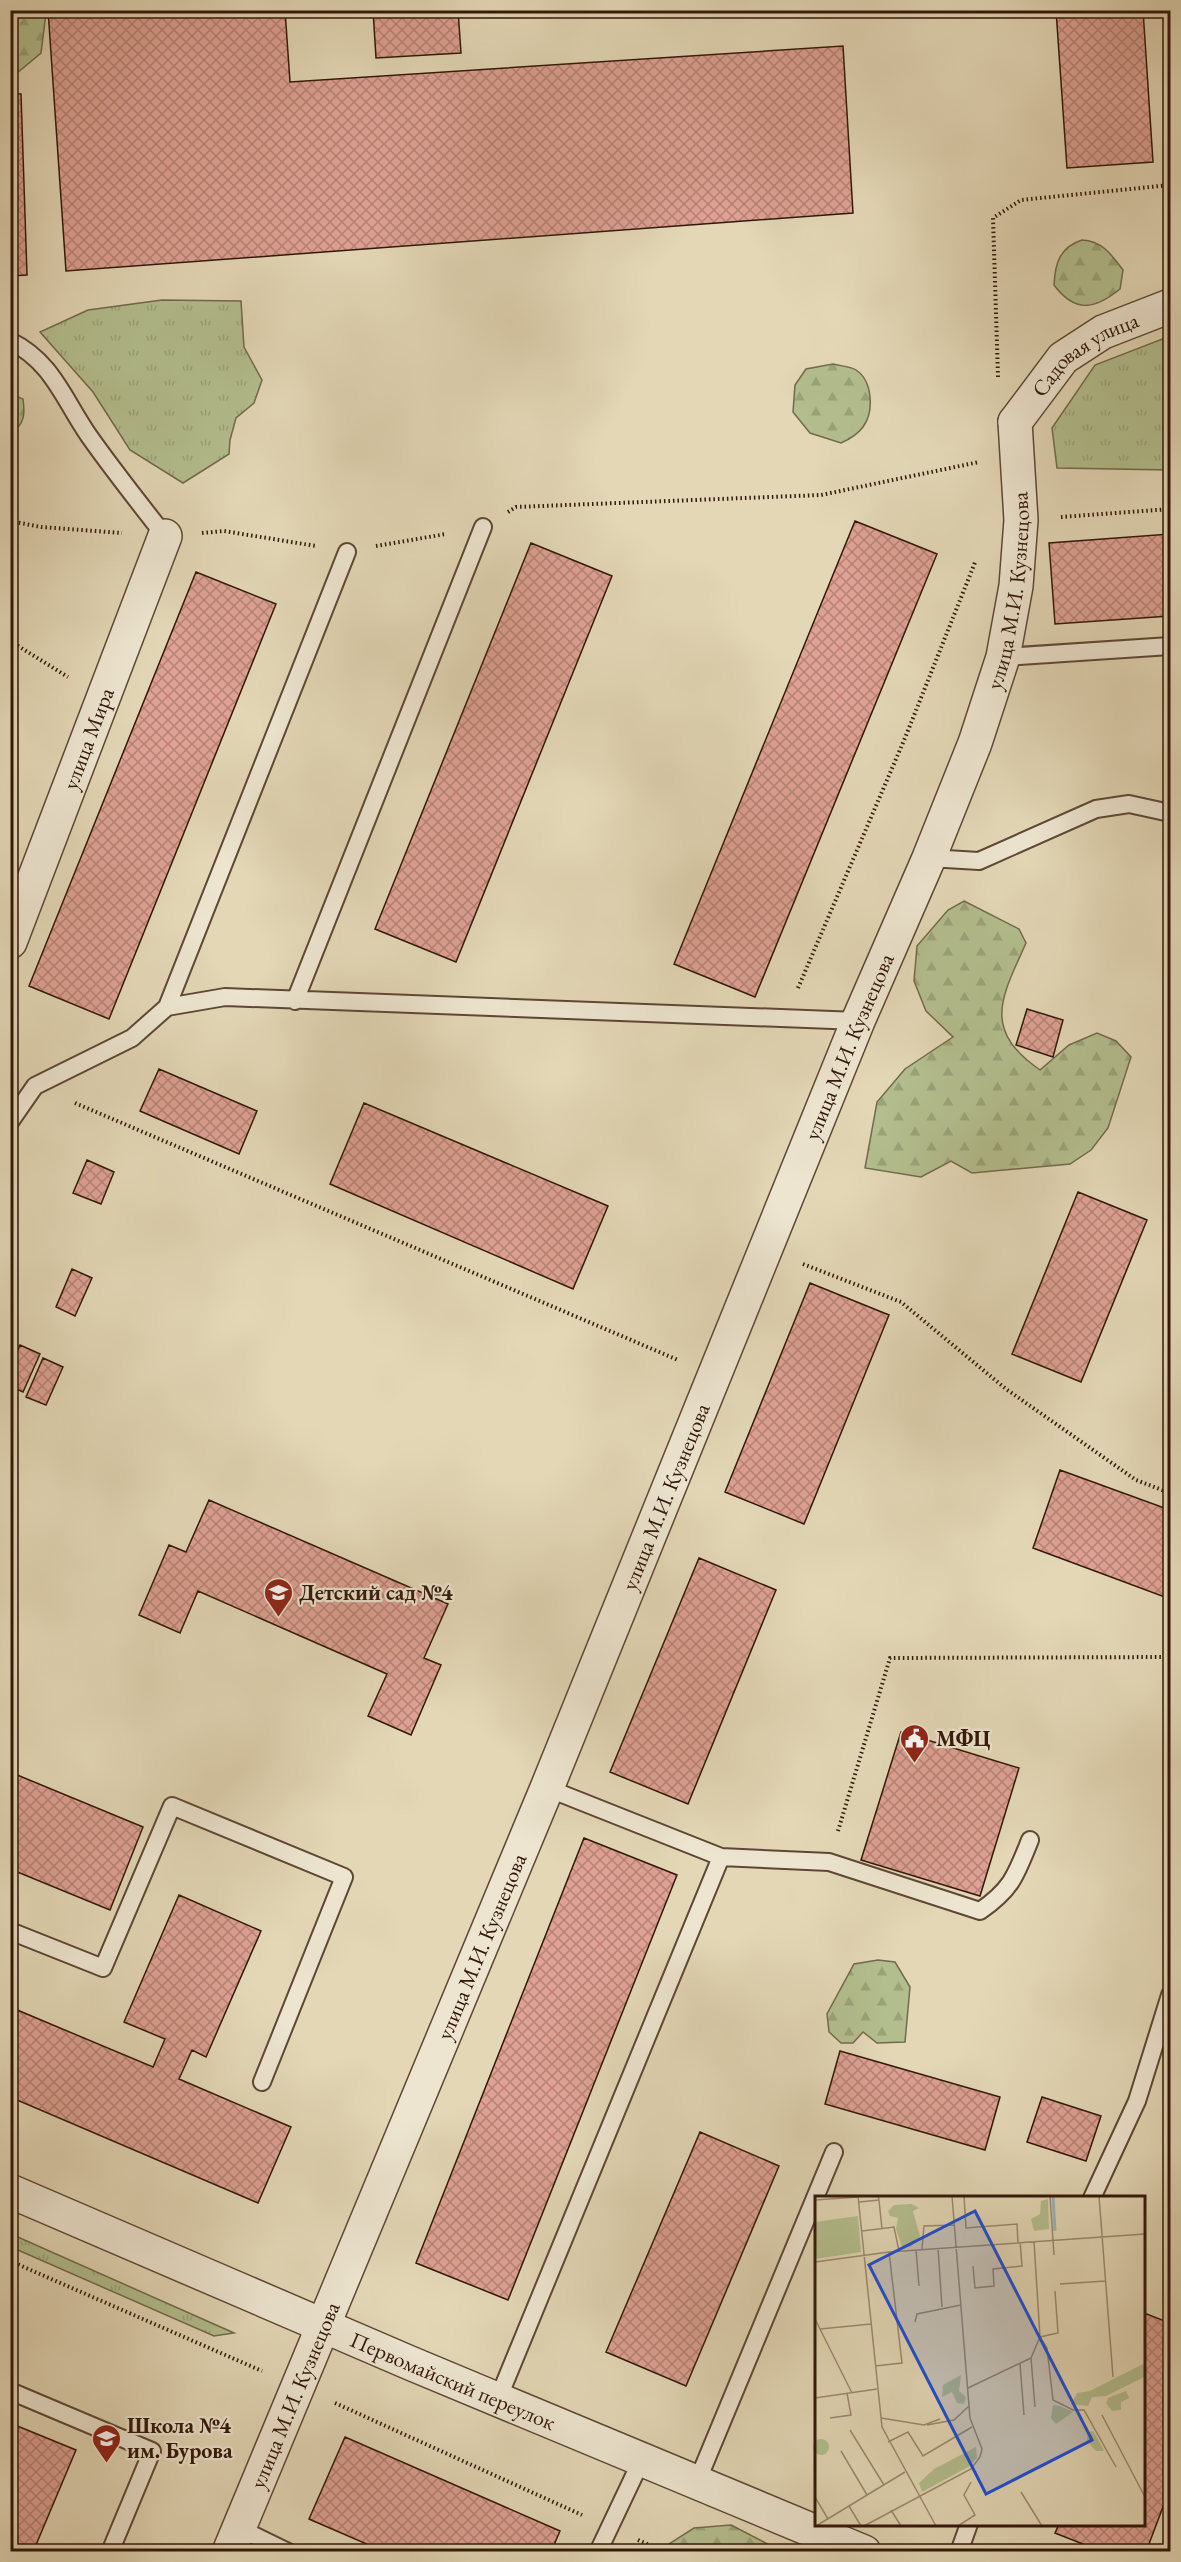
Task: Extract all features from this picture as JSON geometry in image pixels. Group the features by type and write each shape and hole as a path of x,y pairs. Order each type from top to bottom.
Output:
{"street":[{"name":"Садовая улица","path":"1016,438 1063,358 1103,332 1170,306"},
{"name":"улица М.И. Кузнецова","path":"234,2540 547,1788 858,1021 929,858 975,743 1003,657 1016,586 1021,520 1016,438"},
{"name":"улица Мира","path":"10,942 165,536"},
{"name":"Первомайский переулок","path":"10,2191 854,2550"}],"lane":[{"path":"10,341 30,351 59,386 88,435 165,536"},
{"path":"296,1001 483,527"},
{"path":"10,1122 35,1086 132,1038 167,1007 347,552"},
{"path":"1003,657 1170,646"},
{"path":"929,858 979,861 1096,809 1129,804 1170,813"},
{"path":"167,1007 225,997 858,1021"},
{"path":"547,1788 721,1857 829,1862 980,1911 997,1899 1013,1882 1030,1840"},
{"path":"10,1931 103,1968 172,1806 344,1877 262,2082"},
{"path":"498,2399 721,1857"},
{"path":"1093,2196 1137,2101 1170,1995"},
{"path":"816,2196 834,2152"},
{"path":"697,2482 815,2198"},
{"path":"10,2391 152,2451 110,2552"},
{"path":"598,2552 642,2459"},
{"path":"959,2552 968,2526"},
{"path":"234,2540 288,2552"}],"path":[{"path":"10,521 41,527 165,536 224,531 347,552 483,527 516,507 821,495 1016,438 998,382 993,218 1021,200 1170,185"},
{"path":"1021,520 1170,509"},
{"path":"785,1018 905,738 980,550"},
{"path":"10,641 102,698"},
{"path":"35,1086 714,1375"},
{"path":"766,1250 901,1302 1015,1395 1136,1480 1170,1493"},
{"path":"829,1862 890,1658 1170,1658"},
{"path":"10,2261 297,2386 665,2552"}],"green space":[{"path":"11,10 45,11 46,13 41,53 11,78"},
{"path":"1082,240 1101,246 1123,270 1120,289 1102,301 1085,305 1070,300 1054,285 1060,257 1068,247"},
{"path":"162,300 241,301 244,347 262,380 254,403 236,418 229,454 183,483 130,450 93,392 40,332 88,310"},
{"path":"1170,336 1170,470 1057,468 1052,428 1095,365"},
{"path":"833,364 854,369 862,375 870,397 867,421 858,432 841,443 810,433 793,412 795,385 806,369"},
{"path":"11,394 23,399 24,409 19,426 11,432"},
{"path":"964,901 1019,929 1026,943 1004,996 1002,1011 1003,1026 1021,1055 1040,1070 1069,1045 1097,1033 1116,1041 1131,1057 1108,1128 1091,1150 1070,1164 972,1173 951,1161 921,1177 865,1168 877,1102 905,1069 953,1037 926,1011 914,981 917,946 948,910"},
{"path":"878,1960 895,1962 910,1987 905,2042 877,2043 863,2032 853,2043 841,2043 829,2032 827,2014 854,1964"},
{"path":"11,2234 234,2333 214,2336 11,2247"},
{"path":"731,2525 781,2551 658,2551 694,2528"}],"building":[{"path":"48,10 285,10 290,82 843,46 853,213 66,271"},
{"path":"373,10 458,10 461,53 376,58"},
{"path":"1056,10 1143,10 1153,162 1067,168"},
{"path":"10,94 21,94 27,275 10,276"},
{"path":"855,521 937,554 755,997 674,964"},
{"path":"1170,534 1170,616 1055,624 1049,543"},
{"path":"531,543 612,576 456,962 375,929"},
{"path":"196,572 276,604 109,1019 29,986"},
{"path":"1027,1009 1063,1020 1053,1057 1016,1045"},
{"path":"159,1069 257,1111 239,1154 140,1111"},
{"path":"364,1103 608,1206 573,1289 330,1184"},
{"path":"87,1160 114,1172 101,1204 73,1193"},
{"path":"1078,1192 1147,1220 1081,1382 1012,1354"},
{"path":"72,1269 92,1278 75,1316 56,1307"},
{"path":"810,1283 889,1315 804,1524 725,1492"},
{"path":"20,1345 40,1354 23,1392 10,1386 10,1367"},
{"path":"43,1358 63,1367 46,1405 26,1397"},
{"path":"1060,1470 1170,1510 1170,1599 1033,1548"},
{"path":"209,1500 448,1604 424,1658 441,1665 411,1735 368,1716 387,1674 198,1591 180,1633 139,1615 169,1545 186,1552"},
{"path":"699,1558 776,1590 688,1804 610,1772"},
{"path":"901,1732 1019,1768 980,1896 861,1860"},
{"path":"10,1772 143,1827 110,1910 10,1869"},
{"path":"584,1838 677,1875 508,2300 416,2263"},
{"path":"179,1895 261,1931 206,2057 192,2050 179,2079 291,2127 258,2203 10,2097 10,2007 153,2067 165,2039 124,2022"},
{"path":"840,2051 1000,2097 985,2150 825,2104"},
{"path":"1042,2097 1101,2116 1086,2161 1027,2142"},
{"path":"700,2132 779,2166 686,2386 606,2352"},
{"path":"1145,2313 1170,2323 1170,2488 1146,2552 1103,2552 1055,2533 1058,2526 1145,2526"},
{"path":"10,2423 76,2450 33,2552 10,2552"},
{"path":"345,2437 560,2531 551,2552 385,2552 309,2519"}],"place":[{"name":"Детский сад №4","path":"278,1618"},
{"name":"МФЦ","path":"915,1764"},
{"name":"Школа №4 им. Бурова","path":"106,2464"}]}
